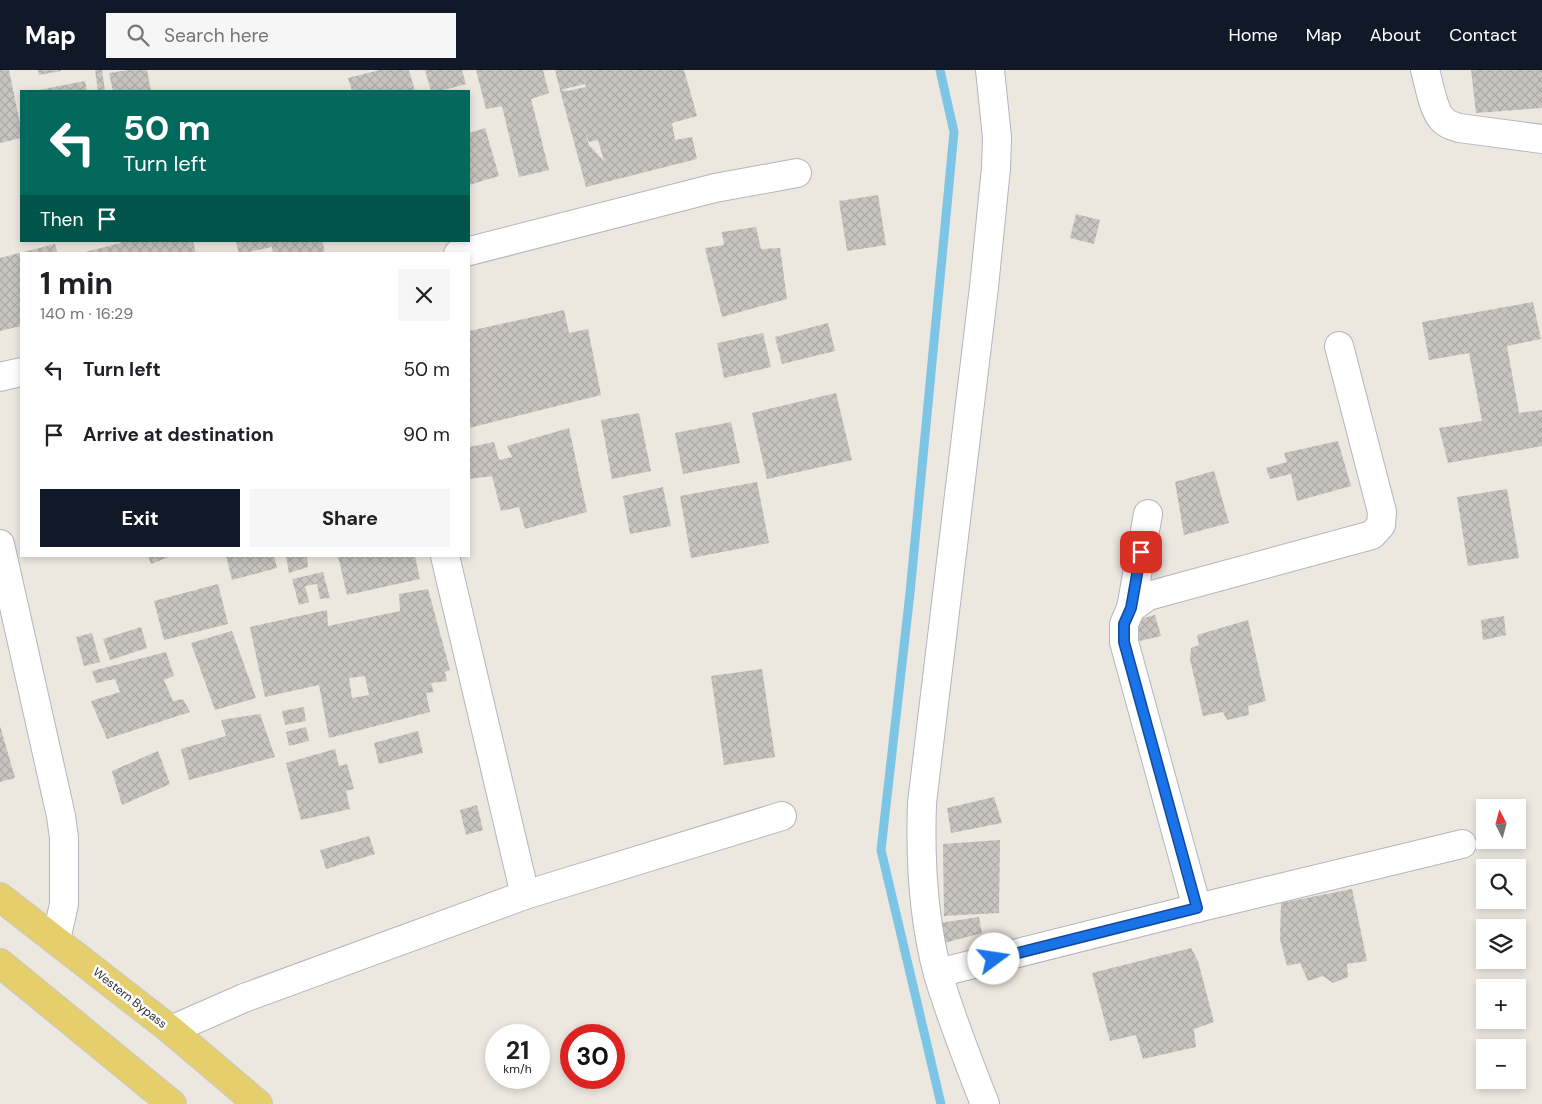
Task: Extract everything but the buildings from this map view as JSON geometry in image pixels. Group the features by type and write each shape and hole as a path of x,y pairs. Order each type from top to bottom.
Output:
{"main road":[{"name":"Western Bypass","path":"0,897 171,1030 258,1104"},
{"path":"2,968 172,1104"}],"street":[{"path":"984,1104 938,973 924,892 921,833 922,802 983,297 996,168 997,137 990,70"},
{"path":"1425,70 1436,111 1441,119 1449,125 1459,128 1542,138"},
{"path":"466,252 714,188 797,173"},
{"path":"1131,608 1148,596 1372,535 1381,525 1382,512 1339,346"},
{"path":"0,378 20,372"},
{"path":"1148,514 1131,608 1124,624 1124,642 1197,908"},
{"path":"0,544 61,816 64,838 64,904 56,940"},
{"path":"445,557 525,895"},
{"path":"171,1030 244,998 525,895 782,816"},
{"path":"938,973 1462,844"}],"waterway":[{"path":"940,70 954,132 910,593 881,850 941,1104"}],"route":[{"path":"994,959 1197,908 1124,642 1124,624 1131,608 1141,552"}]}
